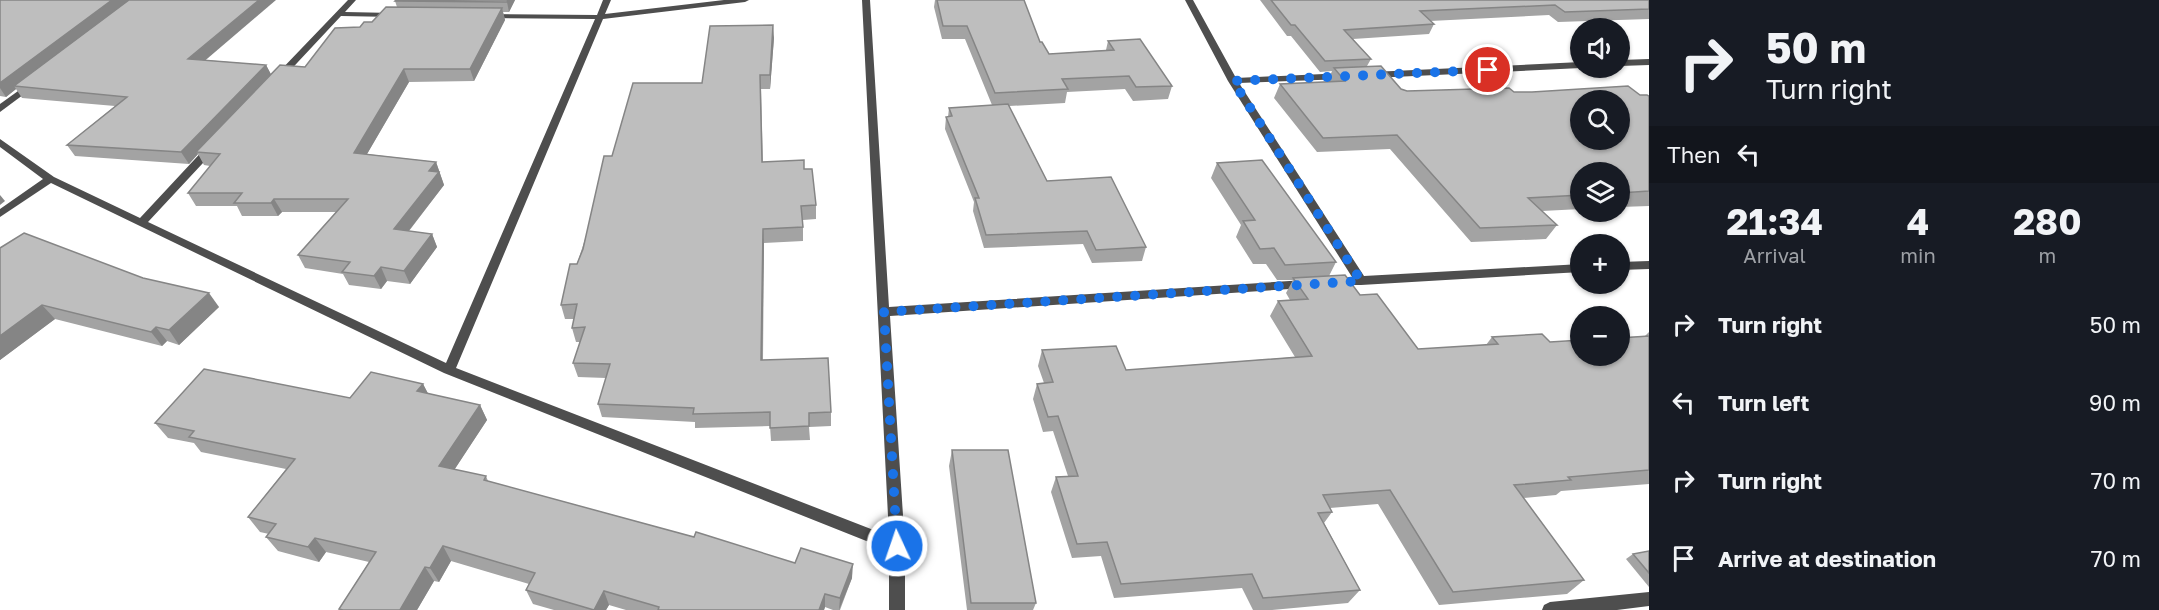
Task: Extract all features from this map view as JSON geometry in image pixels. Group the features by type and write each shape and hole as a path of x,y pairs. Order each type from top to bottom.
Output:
{"street":[{"path":"273,84 352,0"},
{"path":"449,370 607,0"},
{"path":"480,16 598,17 745,0"},
{"path":"866,0 897,546 897,610"},
{"path":"1189,0 1233,81 1361,281"},
{"path":"338,14 409,15"},
{"path":"1630,63 1649,62"},
{"path":"1233,81 1570,66"},
{"path":"0,110 38,80"},
{"path":"141,223 223,136"},
{"path":"0,142 50,178 449,370 897,546"},
{"path":"0,214 50,178"},
{"path":"1630,266 1649,265"},
{"path":"884,312 1570,269"},
{"path":"1550,610 1649,599"}],"building":[{"path":"0,0 112,0 0,83"},
{"path":"129,0 259,0 188,59 266,65 181,152 67,145 127,97 14,86"},
{"path":"396,0 508,0 507,2"},
{"path":"937,0 1024,0 1040,42 1049,54 1114,50 1108,41 1140,39 1172,86 1136,87 1129,76 1062,79 1068,89 995,93 967,26 943,26"},
{"path":"1271,0 1649,0 1649,9 1565,12 1555,5 1420,11 1434,24 1344,30 1371,59 1325,61"},
{"path":"386,7 502,8 470,69 404,69 354,153 436,162 429,171 439,172 394,229 432,234 404,271 381,267 374,276 342,272 350,262 298,255 348,199 274,199 271,203 234,203 242,193 188,193 220,154 196,152 280,65 305,67 335,28 360,27 364,22 372,22"},
{"path":"773,25 770,75 760,75 762,162 804,160 804,169 812,169 816,205 801,206 803,227 763,229 761,360 828,358 831,412 809,413 809,426 770,428 770,412 693,414 694,408 598,404 610,364 573,363 585,327 572,328 577,304 561,305 570,264 577,264 583,249 604,156 612,156 633,83 702,83 710,26"},
{"path":"1381,66 1401,89 1407,91 1509,88 1514,92 1532,92 1628,86 1640,95 1649,96 1649,191 1630,192 1630,162 1570,162 1570,196 1528,198 1557,225 1480,228 1397,135 1323,138 1280,84 1345,81 1334,68"},
{"path":"1008,104 1047,181 1111,177 1146,247 1096,250 1087,231 986,235 975,198 979,198 946,117 952,116 949,108"},
{"path":"1262,160 1336,262 1285,265 1274,248 1260,249 1243,221 1255,220 1217,163"},
{"path":"24,233 143,278 209,293 169,330 156,327 151,332 42,305 0,336 0,248"},
{"path":"1345,275 1360,295 1377,294 1418,349 1498,344 1492,337 1542,334 1550,342 1570,341 1570,366 1630,366 1630,337 1649,336 1649,470 1568,477 1571,480 1514,485 1584,580 1453,592 1390,490 1323,495 1332,512 1318,513 1360,590 1263,598 1252,574 1121,584 1107,542 1077,544 1056,477 1078,476 1058,416 1048,417 1037,384 1053,382 1042,350 1116,346 1126,370 1312,356 1278,301 1308,299 1293,278"},
{"path":"204,369 350,398 371,372 423,384 417,391 480,405 439,466 486,476 484,480 694,537 696,532 795,563 801,548 853,564 840,598 825,594 819,610 658,610 659,607 604,591 594,610 526,590 535,573 443,546 430,568 425,567 400,610 339,609 376,552 315,538 308,547 266,537 276,524 248,517 295,459 189,437 194,431 155,423"},
{"path":"952,450 1008,450 1036,603 971,603"},
{"path":"1649,551 1649,573 1633,554"}],"route":[{"path":"897,546 884,312 1361,281 1233,81 1488,70"}]}
